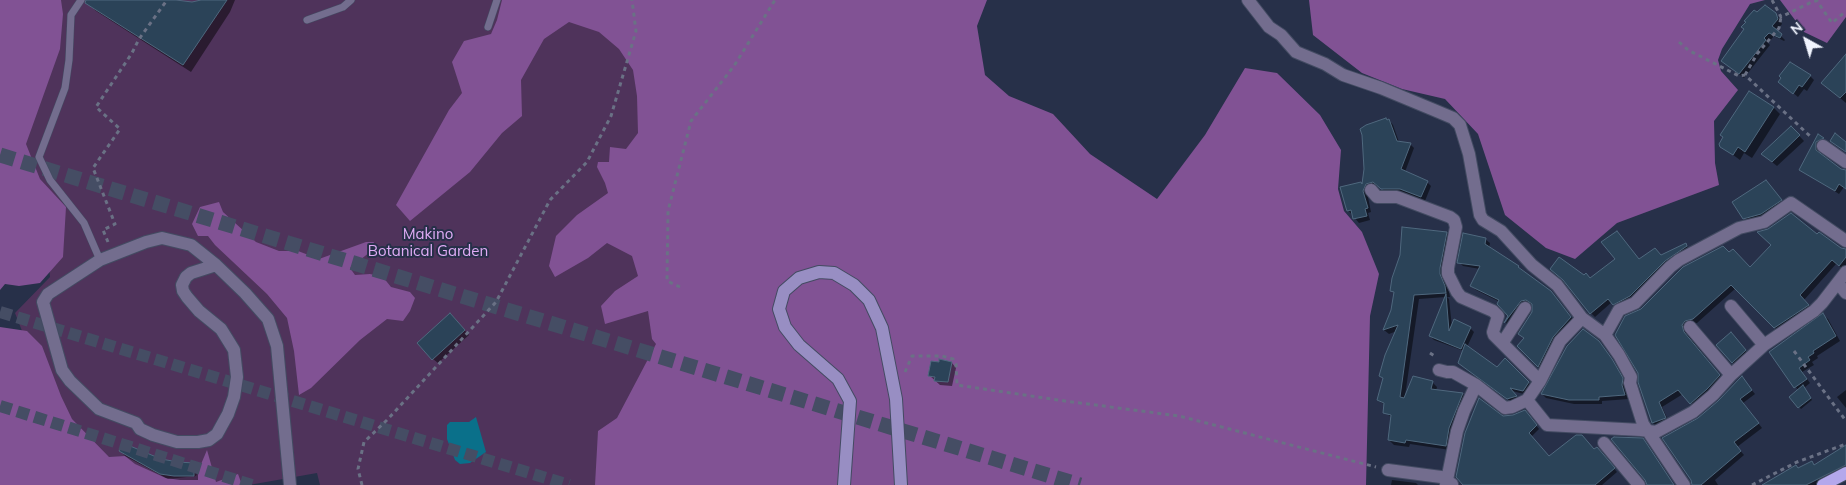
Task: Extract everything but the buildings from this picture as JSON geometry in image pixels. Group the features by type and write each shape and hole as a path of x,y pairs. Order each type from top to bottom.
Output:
{"main road":[{"path":"844,485 850,401 838,379 799,345 785,327 779,309 784,291 800,278 819,272 834,272 854,285 869,300 882,328 896,399 901,485"},
{"path":"1823,485 1846,472"}],"street":[{"path":"1248,0 1269,27 1281,36 1296,52 1325,64 1343,75 1381,88 1453,118 1460,126 1469,154 1480,215 1483,220 1501,231 1532,265 1557,285 1582,318 1605,335 1631,377 1630,383 1643,424 1684,485"},
{"path":"1822,146 1846,162"},
{"path":"1371,190 1377,197 1397,197 1453,218 1456,226 1448,274 1457,292 1461,297 1493,311 1498,316 1493,332 1540,381"},
{"path":"1605,335 1619,310 1635,302 1679,260 1739,228 1764,222 1791,203 1846,241"},
{"path":"216,265 191,273 186,277 182,285 187,297 199,311 221,328 234,350 237,378 234,397 228,414 216,434 208,440 177,442 140,429 136,423 99,409 70,381 62,370 43,302 48,294 100,260 146,242 162,238 191,245 216,265 268,319 277,346 290,485"},
{"path":"1527,400 1547,425 1656,432 1693,412 1764,345 1814,311 1842,288 1846,272"},
{"path":"1730,306 1764,345"},
{"path":"1502,342 1525,308"},
{"path":"1439,370 1453,372 1476,385 1505,408 1512,407 1527,400 1540,381 1560,341 1582,318"},
{"path":"1690,327 1731,375"},
{"path":"1388,470 1441,477 1449,483 1457,431 1464,410 1476,385"},
{"path":"1604,442 1639,485"}],"lane":[{"path":"81,0 71,15 69,60 65,88 39,156 50,180 84,223 100,260"},
{"path":"307,20 343,7 351,0"},
{"path":"488,27 496,0"}],"path":[{"path":"114,254 103,230 116,224 94,168 120,130 96,107 132,53 139,39 167,0"},
{"path":"362,485 358,469 364,442 387,420 496,302 550,200 587,162 611,116 636,31 632,0"},
{"path":"680,287 667,281 668,211 691,121 734,66 775,0"},
{"path":"1745,75 1757,54 1779,28 1782,17 1772,0"},
{"path":"1782,17 1814,0 1832,23 1846,11"},
{"path":"1679,42 1688,50 1739,76 1745,75"},
{"path":"1745,75 1822,146"},
{"path":"1794,351 1846,421"},
{"path":"905,373 912,356 942,356 953,359 956,364 957,385 1179,416 1388,470"},
{"path":"1752,485 1797,462 1846,444"}],"green space":[{"name":"Makino Botanical Garden","path":"47,0 653,0 831,485 320,485 317,473 249,485 151,485 106,465 46,392 15,313 50,277 46,232 15,157"}],"shaded area":[{"path":"0,0 61,0 63,14 60,49 26,144 40,179 66,207 63,257 40,283 19,286 5,284 0,290"},
{"path":"502,0 987,0 977,26 985,75 1009,96 1053,114 1090,154 1157,199 1205,135 1245,68 1277,73 1320,115 1341,150 1338,189 1344,211 1362,232 1379,274 1370,316 1366,485 595,485 598,431 617,418 656,344 652,339 648,311 605,324 601,306 615,291 638,276 632,256 607,243 588,258 555,277 549,266 556,236 577,215 608,193 597,167 598,162 609,162 610,147 626,149 638,133 637,96 633,70 619,49 599,32 569,22 544,39 521,80 522,116 502,133 470,172 410,221 396,205 449,110 462,93 452,62 464,41 491,34"},
{"path":"1309,0 1765,0 1750,4 1722,49 1718,60 1721,71 1738,90 1714,121 1715,163 1719,185 1617,223 1575,259 1546,248 1505,215 1478,134 1445,99 1402,89 1362,73 1313,35"},
{"path":"1780,0 1846,0 1846,17 1827,43 1804,32"},
{"path":"219,202 223,212 256,242 279,251 298,251 319,259 366,242 374,242 370,252 350,268 355,275 370,274 383,277 391,287 410,292 415,298 410,311 403,321 387,319 360,340 311,388 299,395 294,351 287,318 267,294 215,245 208,236 198,236 192,224 200,207"},
{"path":"0,327 27,331 42,346 72,419 109,457 125,456 135,464 168,479 196,476 207,450 216,482 238,474 242,485 0,485"}],"water":[{"path":"476,417 486,452 470,463 460,464 455,460 447,439 447,425 450,422 469,422"}],"tunnel":[{"path":"0,155 1080,485"},
{"path":"0,312 569,485"},
{"path":"0,406 252,485"}]}
